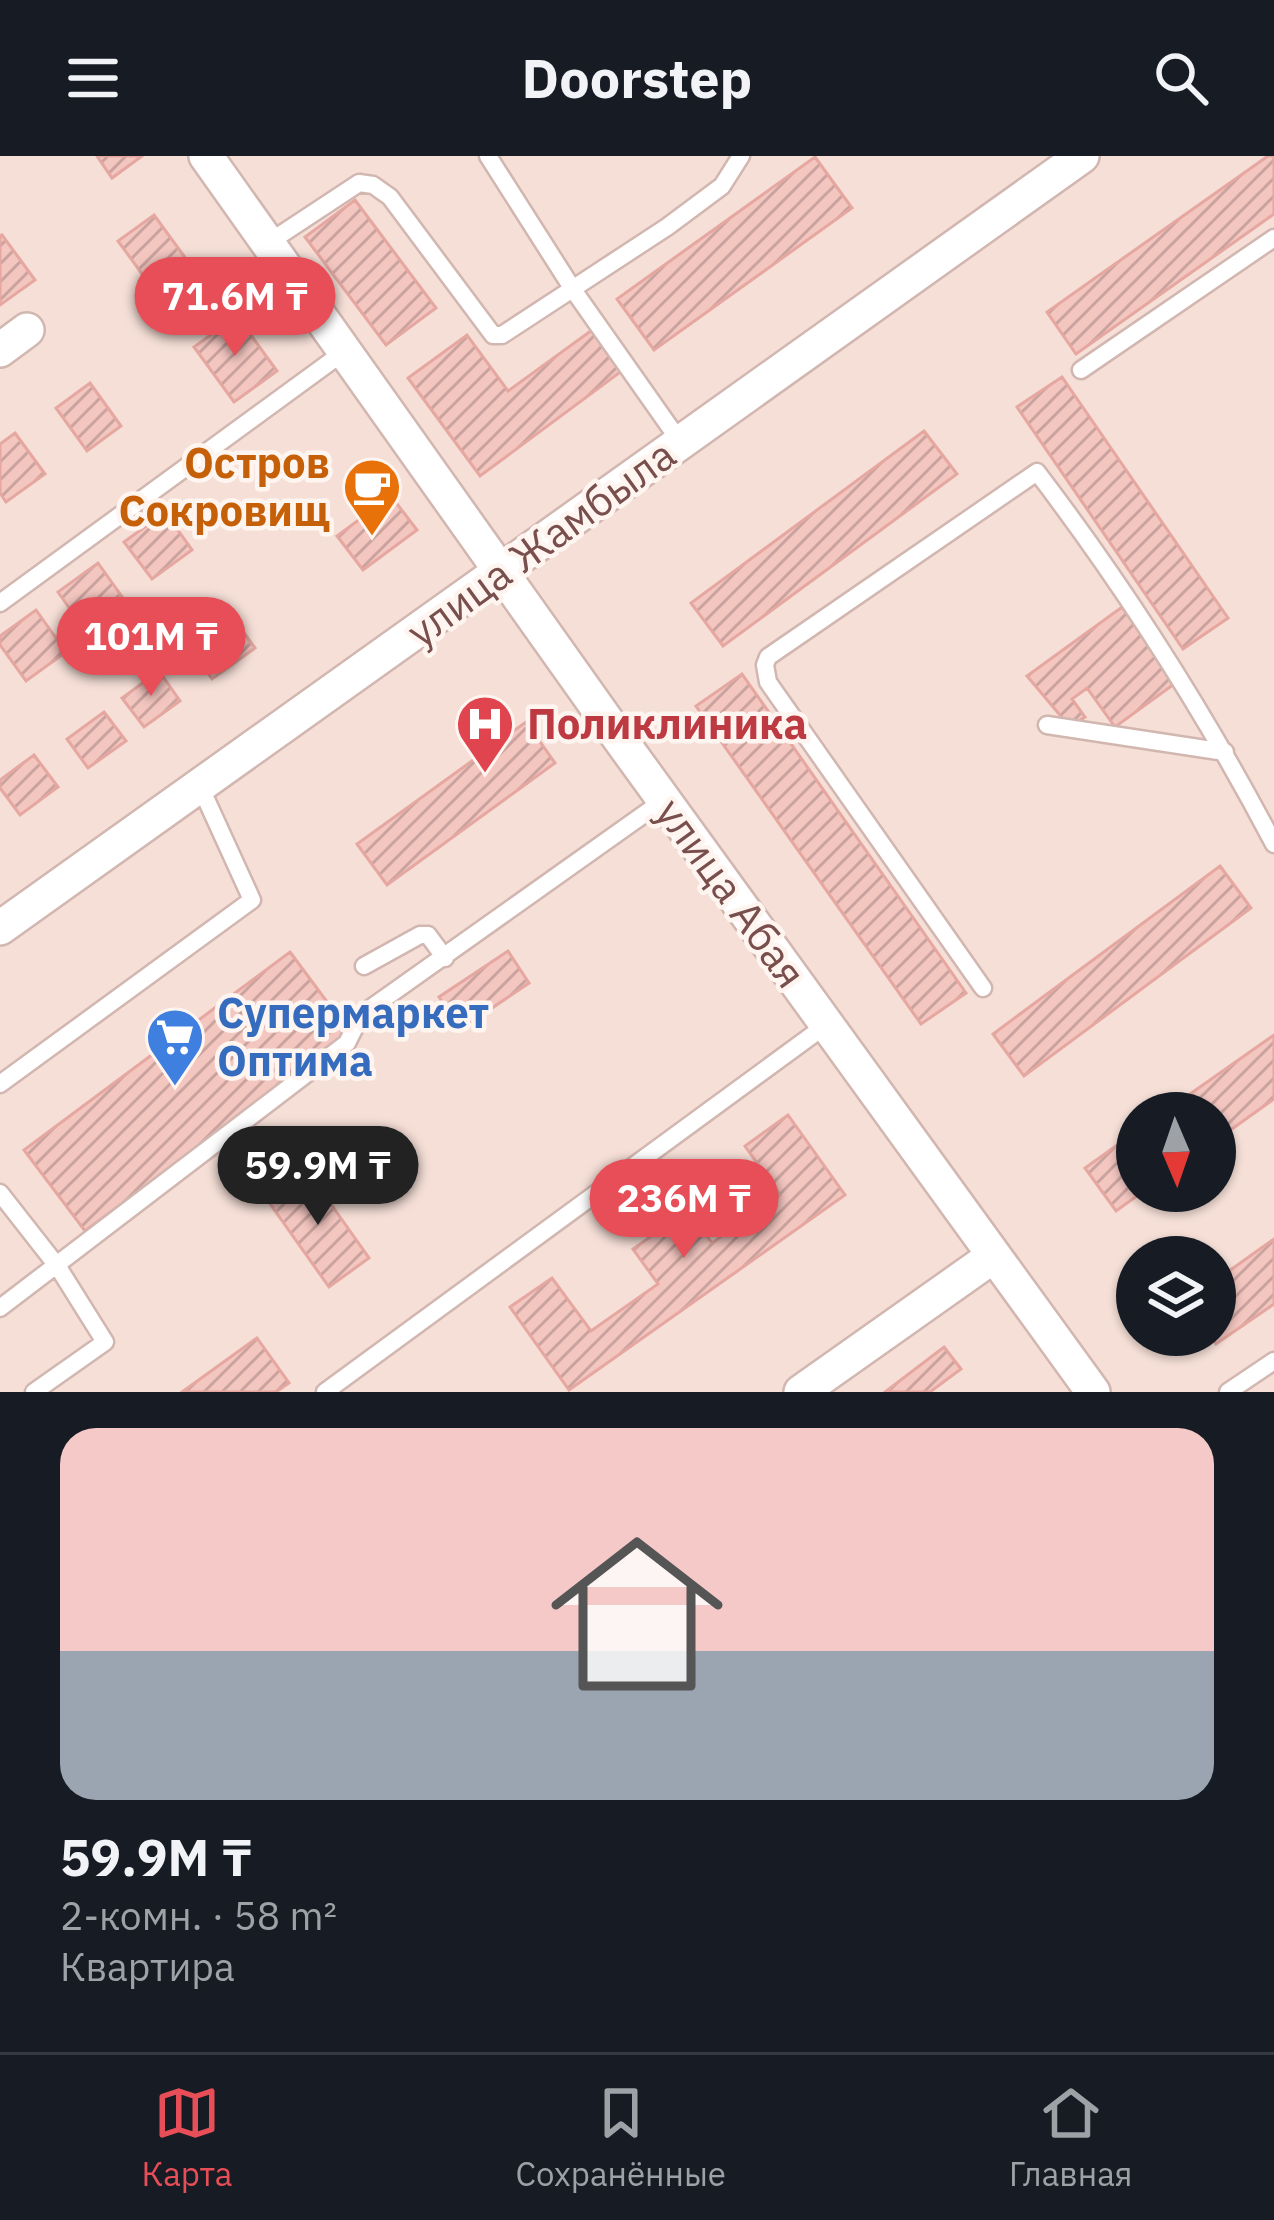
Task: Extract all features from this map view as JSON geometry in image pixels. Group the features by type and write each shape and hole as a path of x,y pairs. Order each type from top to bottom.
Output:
{"street":[{"name":"улица Абая","path":"206,156 1093,1392"},
{"name":"улица Жамбыла","path":"0,928 1082,156"},
{"path":"801,1392 992,1257"}],"lane":[{"path":"488,156 574,291 681,443"},
{"path":"268,243 359,183 373,184 390,197 494,335 502,335 574,291 722,186 741,156"},
{"path":"1081,370 1274,238"},
{"path":"0,603 344,351"},
{"path":"983,988 768,682 765,665 768,657 1036,472 1131,602 1225,752 1274,844"},
{"path":"1047,725 1225,752"},
{"path":"0,1084 252,901 200,786"},
{"path":"0,1308 347,1043 357,1018 664,800"},
{"path":"364,966 419,935 428,935 446,958"},
{"path":"325,1392 826,1025"},
{"path":"0,1193 58,1268 105,1342 34,1392"},
{"path":"1228,1392 1272,1367"}],"shaded area":[{"path":"0,156 1274,156 1274,1392 0,1392"}],"building":[{"path":"97,156 142,156 112,178"},
{"path":"1274,156 1274,214 1076,354 1047,312"},
{"path":"815,157 852,208 654,350 617,299"},
{"path":"355,200 436,308 386,345 305,237"},
{"path":"154,215 211,293 175,319 118,241"},
{"path":"0,236 35,280 0,305"},
{"path":"237,316 277,371 234,402 194,347"},
{"path":"592,330 623,370 480,476 408,378 467,335 508,391"},
{"path":"1062,377 1228,618 1183,649 1017,407"},
{"path":"90,383 121,426 87,451 56,408"},
{"path":"924,431 957,474 723,646 691,603"},
{"path":"15,433 45,474 6,502 0,493 0,444"},
{"path":"391,496 417,530 363,570 337,536"},
{"path":"165,512 192,550 152,579 124,542"},
{"path":"98,563 125,601 85,630 58,592"},
{"path":"1122,607 1177,682 1115,727 1087,688 1072,699 1085,717 1070,727 1027,676"},
{"path":"36,610 66,652 26,681 0,645 0,636"},
{"path":"228,611 255,648 212,679 185,642"},
{"path":"159,671 180,701 144,727 122,698"},
{"path":"742,674 966,993 921,1024 696,706"},
{"path":"104,712 126,741 88,768 67,739"},
{"path":"526,722 555,763 387,885 357,844"},
{"path":"34,755 58,787 20,815 0,788 0,780"},
{"path":"1220,866 1251,908 1024,1076 993,1034"},
{"path":"508,951 529,983 461,1029 439,997"},
{"path":"290,952 351,1034 85,1231 24,1150"},
{"path":"1274,1035 1274,1099 1236,1126 1236,1092 1193,1092"},
{"path":"788,1115 845,1195 569,1390 510,1307 552,1278 591,1331 658,1284 633,1249 688,1210 712,1243 780,1195 745,1146"},
{"path":"1116,1146 1116,1211 1085,1168"},
{"path":"306,1169 369,1258 329,1287 266,1198"},
{"path":"1274,1239 1274,1304 1236,1330 1236,1266"},
{"path":"257,1338 289,1383 276,1392 182,1392"},
{"path":"944,1347 961,1369 930,1392 885,1392"}],"place":[{"name":"Остров Сокровищ","path":"372,538"},
{"name":"Поликлиника","path":"485,775"},
{"name":"Супермаркет Оптима","path":"175,1088"}]}
